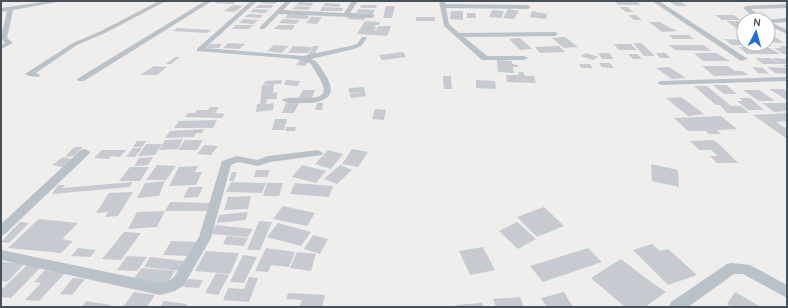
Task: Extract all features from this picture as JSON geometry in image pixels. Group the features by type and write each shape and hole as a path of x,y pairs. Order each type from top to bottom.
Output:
{"street":[{"path":"1,10 60,1"},
{"path":"36,75 29,74 75,44 103,32 164,1"},
{"path":"81,79 209,1"},
{"path":"254,1 199,50 305,58 352,48 358,45 364,38"},
{"path":"262,28 289,1"},
{"path":"346,15 355,1"},
{"path":"655,1 744,59"},
{"path":"524,58 485,58 446,25 443,4 528,7"},
{"path":"751,12 746,8 787,6"},
{"path":"1,47 10,43 4,39 10,9"},
{"path":"279,12 372,16"},
{"path":"776,21 787,20"},
{"path":"776,26 787,32"},
{"path":"458,35 555,34"},
{"path":"286,100 314,101 324,97 327,92 327,84 324,78 313,62 305,58"},
{"path":"660,83 787,79"},
{"path":"1,231 85,152"},
{"path":"1,256 160,289 170,287 179,281 204,238 226,163 237,159 258,163 268,159 318,153"},
{"path":"676,307 732,268 745,269 787,292"}],"building":[{"path":"217,1 236,1 233,4 215,3"},
{"path":"263,1 278,1 275,4 260,3"},
{"path":"614,1 636,1 641,5 618,5"},
{"path":"299,2 314,3 311,6 296,5"},
{"path":"670,2 681,2 688,6 676,6"},
{"path":"325,3 341,4 339,7 323,6"},
{"path":"233,5 243,6 234,12 224,11"},
{"path":"259,5 274,5 271,8 255,8"},
{"path":"361,5 377,5 376,8 360,8"},
{"path":"296,6 311,7 308,10 292,9"},
{"path":"386,6 395,6 392,18 383,18"},
{"path":"322,7 343,8 342,11 320,11"},
{"path":"619,7 627,7 634,12 626,12"},
{"path":"254,9 269,10 265,13 250,12"},
{"path":"359,9 375,10 373,14 356,13"},
{"path":"508,9 519,11 514,19 503,18"},
{"path":"492,10 504,11 501,18 489,17"},
{"path":"451,11 463,11 463,20 450,19"},
{"path":"532,11 547,14 546,19 530,17"},
{"path":"467,13 475,13 476,18 467,18"},
{"path":"249,14 263,15 260,18 244,17"},
{"path":"288,14 309,16 307,19 285,18"},
{"path":"628,15 636,15 642,20 634,20"},
{"path":"715,15 734,15 736,16 736,20 722,20"},
{"path":"349,16 366,16 364,20 347,19"},
{"path":"311,17 322,17 317,24 306,23"},
{"path":"416,17 435,17 435,21 416,21"},
{"path":"243,19 258,20 254,24 239,23"},
{"path":"283,19 300,20 296,24 279,23"},
{"path":"365,21 380,22 379,25 375,25 374,27 376,27 374,32 379,26 391,26 387,36 357,34"},
{"path":"726,21 736,21 736,28"},
{"path":"649,22 659,22 677,31 662,32"},
{"path":"236,25 253,25 249,29 232,29"},
{"path":"278,25 295,25 292,30 274,29"},
{"path":"177,28 211,30 207,33 173,31"},
{"path":"669,35 689,35 694,39 673,39"},
{"path":"565,37 578,47 564,48 552,38"},
{"path":"520,38 532,49 520,50 509,39"},
{"path":"776,38 784,43 776,42"},
{"path":"724,39 736,40 736,45 732,45"},
{"path":"228,43 245,44 239,49 223,48"},
{"path":"633,43 641,43 655,56 644,56"},
{"path":"210,44 222,44 219,48 206,48"},
{"path":"614,44 631,44 637,50 619,50"},
{"path":"274,45 289,46 281,53 267,51"},
{"path":"669,45 704,45 711,51 675,50"},
{"path":"293,46 312,47 308,53 288,53"},
{"path":"313,46 319,46 314,55 308,55"},
{"path":"559,46 565,52 540,53 535,47"},
{"path":"779,46 787,46 787,54 783,54 776,49 776,48 782,48"},
{"path":"403,52 406,57 382,60 379,55"},
{"path":"745,52 776,52 780,54 747,54"},
{"path":"586,53 598,57 593,60 581,56"},
{"path":"598,53 609,53 614,59 602,59"},
{"path":"656,53 666,53 670,58 660,58"},
{"path":"694,53 716,53 730,61 703,61"},
{"path":"628,54 637,54 642,59 633,59"},
{"path":"175,57 180,57 171,64 166,64"},
{"path":"755,58 770,58 780,64 763,64"},
{"path":"772,58 787,59 787,64 780,64"},
{"path":"300,60 309,61 305,66 296,65"},
{"path":"497,60 512,61 512,64 518,65 518,67 513,67 514,73 498,72"},
{"path":"599,63 610,63 614,68 602,67"},
{"path":"579,64 590,64 593,68 581,68"},
{"path":"783,65 787,65 787,74 775,73 767,67 786,68"},
{"path":"154,66 167,67 157,75 140,75"},
{"path":"702,66 728,66 735,71 742,71 749,75 714,76"},
{"path":"669,67 686,78 672,79 656,68"},
{"path":"752,67 763,68 769,74 758,73"},
{"path":"518,72 523,72 525,76 534,76 536,83 507,82 506,75 519,75"},
{"path":"443,76 451,76 452,89 444,89"},
{"path":"282,80 281,84 274,84 273,93 277,92 277,99 267,99 266,104 274,103 273,110 256,112 257,104 260,104 262,85 272,84 264,84 265,81"},
{"path":"286,80 300,81 298,86 284,85"},
{"path":"476,80 495,81 496,89 476,88"},
{"path":"713,85 726,85 737,94 724,94"},
{"path":"694,86 707,86 730,105 716,105"},
{"path":"364,87 365,92 349,93 349,88"},
{"path":"769,89 783,89 787,91 787,100"},
{"path":"303,90 315,90 311,99 298,99"},
{"path":"743,90 759,90 775,101 759,101"},
{"path":"365,92 366,96 351,98 349,94"},
{"path":"681,97 704,114 688,116 666,98"},
{"path":"739,98 750,98 764,110 748,110 737,101 743,101"},
{"path":"286,103 299,103 294,113 282,113"},
{"path":"317,103 323,103 322,110 315,110"},
{"path":"762,103 787,103 787,111 774,112"},
{"path":"720,105 741,106 749,113 727,113"},
{"path":"210,107 219,107 215,113 225,114 222,118 185,117 188,113 195,113 197,110 208,110"},
{"path":"375,109 386,110 384,120 372,119"},
{"path":"787,113 787,121 776,122 787,129 787,139 753,115"},
{"path":"721,116 737,129 717,130 721,134 709,134 706,131 688,131 674,118"},
{"path":"275,119 287,119 284,130 272,130"},
{"path":"217,120 213,128 174,128 179,121"},
{"path":"286,127 296,127 295,131 285,131"},
{"path":"204,129 202,133 196,133 194,137 165,138 170,131"},
{"path":"183,139 178,149 159,150 165,140"},
{"path":"185,140 203,140 197,150 178,150"},
{"path":"713,140 738,163 717,163 710,156 718,156 711,150 699,150 690,141"},
{"path":"137,141 146,141 142,147 133,147"},
{"path":"146,144 162,144 155,155 138,156"},
{"path":"204,145 218,146 211,155 197,154"},
{"path":"74,147 83,147 74,156 65,157"},
{"path":"133,148 142,148 135,157 126,157"},
{"path":"352,149 368,152 358,167 342,164"},
{"path":"102,150 126,150 120,157 111,156 109,159 94,158"},
{"path":"328,150 343,154 331,169 315,164"},
{"path":"63,157 72,159 62,167 52,165"},
{"path":"153,157 148,165 134,166 139,158"},
{"path":"651,164 678,170 679,187 652,181"},
{"path":"157,165 176,166 166,180 146,180"},
{"path":"302,165 326,171 316,183 292,177"},
{"path":"340,165 352,170 337,184 324,179"},
{"path":"198,166 195,172 202,172 196,185 169,186 179,167"},
{"path":"130,167 149,167 140,181 119,181"},
{"path":"256,170 270,170 267,177 254,177"},
{"path":"232,172 237,172 234,181 229,181"},
{"path":"165,181 159,196 137,198 145,183"},
{"path":"132,182 130,187 52,194 58,185 65,185 63,188"},
{"path":"231,182 266,183 262,193 226,192"},
{"path":"267,183 283,183 279,196 263,196"},
{"path":"295,183 333,186 329,197 290,194"},
{"path":"189,187 203,187 198,197 183,198"},
{"path":"133,192 118,216 105,217 108,212 96,213 109,193"},
{"path":"251,196 248,209 224,210 228,197"},
{"path":"170,202 211,203 206,211 165,211"},
{"path":"283,206 315,213 307,226 273,219"},
{"path":"544,207 564,226 537,237 517,217"},
{"path":"165,211 157,227 128,229 137,212"},
{"path":"248,212 246,220 217,223 219,215"},
{"path":"39,219 78,223 62,239 73,241 61,253 8,248"},
{"path":"259,221 272,222 260,250 247,250"},
{"path":"20,222 29,223 9,243 1,242"},
{"path":"517,222 536,239 518,249 499,231"},
{"path":"278,223 311,232 301,246 267,237"},
{"path":"216,225 253,229 248,237 211,234"},
{"path":"124,232 141,233 121,260 102,259"},
{"path":"313,235 328,239 320,254 304,249"},
{"path":"227,236 248,238 244,246 223,244"},
{"path":"171,241 198,242 190,256 163,255"},
{"path":"652,244 660,251 668,249 697,275 668,285 633,250"},
{"path":"483,247 495,270 470,275 459,251"},
{"path":"78,248 96,250 90,257 71,256"},
{"path":"266,248 295,252 289,267 271,265 268,272 255,271"},
{"path":"588,248 602,262 543,282 530,266"},
{"path":"206,251 239,253 230,274 195,271"},
{"path":"297,252 316,254 311,271 290,268"},
{"path":"243,255 257,257 244,283 230,282"},
{"path":"127,256 147,257 137,271 117,270"},
{"path":"150,257 185,261 179,271 144,267"},
{"path":"621,259 666,292 645,307 625,307 591,278"},
{"path":"1,262 24,264 7,282 1,281"},
{"path":"27,265 41,267 11,298 1,297 1,290"},
{"path":"142,268 175,271 165,287 131,282"},
{"path":"45,270 65,273 39,301 25,300 41,283 34,282"},
{"path":"216,273 229,275 218,295 205,293"},
{"path":"249,277 258,278 249,302 223,300 228,288 244,289"},
{"path":"73,278 85,279 72,295 60,294"},
{"path":"188,279 203,280 199,288 183,287"},
{"path":"134,292 155,295 147,307 123,307"},
{"path":"564,292 573,307 547,307 541,298"},
{"path":"735,292 761,307 731,307 727,304"},
{"path":"288,293 325,295 322,307 299,307 302,300 286,299"},
{"path":"520,297 524,307 496,307 493,299"},
{"path":"86,301 111,305 110,307 82,307"},
{"path":"164,301 187,304 186,307 160,307"},
{"path":"482,303 483,307 456,307 455,305"}]}
